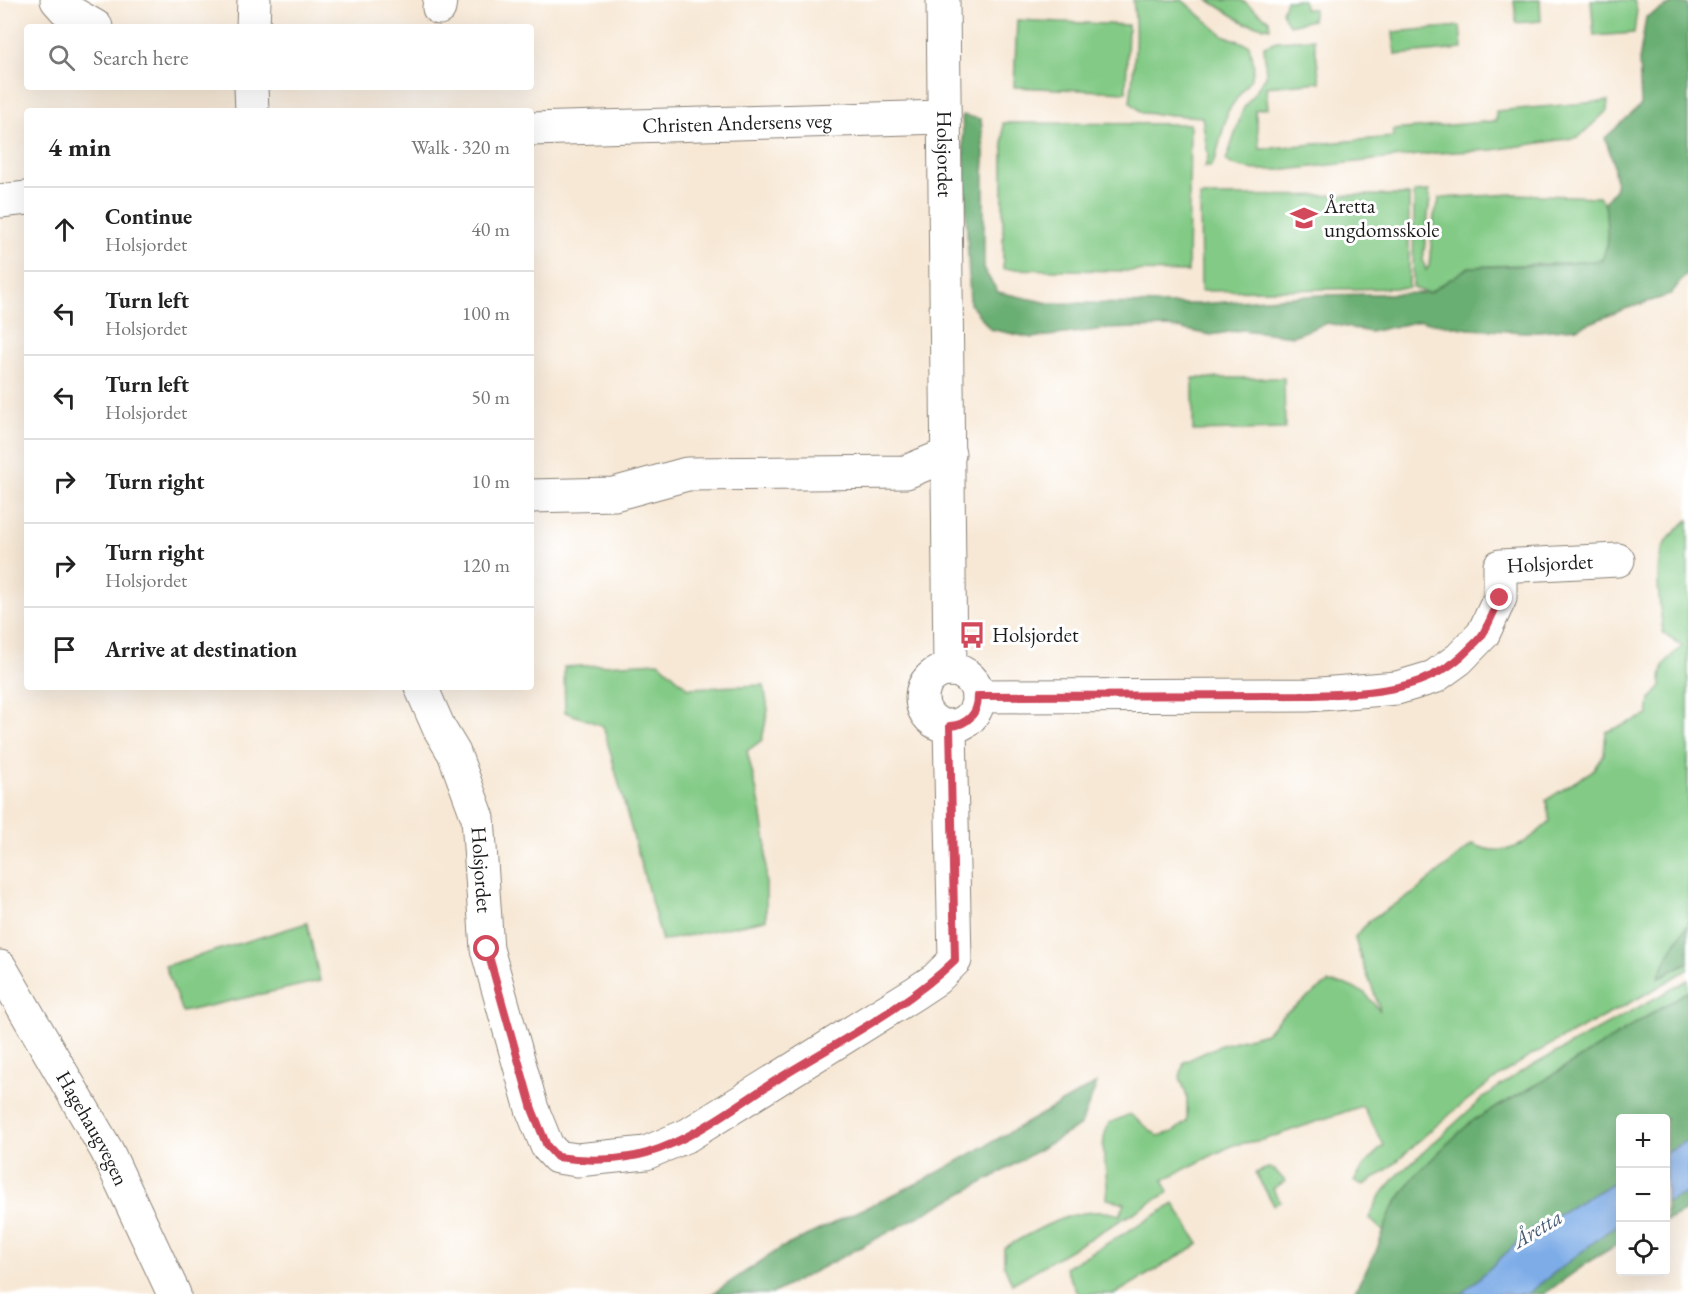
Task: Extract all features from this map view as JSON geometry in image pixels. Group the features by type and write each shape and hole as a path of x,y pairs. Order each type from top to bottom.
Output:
{"street":[{"path":"57,0 65,9 91,24"},
{"path":"253,24 254,0"},
{"name":"Holsjordet","path":"943,0 950,670"},
{"path":"251,90 252,108"},
{"name":"Christen Andersens veg","path":"534,129 943,117"},
{"path":"0,201 24,198"},
{"path":"534,496 614,494 687,474 906,472 949,454"},
{"path":"906,472 949,500"},
{"name":"Holsjordet","path":"978,696 1308,695 1397,688 1434,677 1460,659 1483,634 1500,598 1500,566 1618,560"},
{"path":"950,670 967,675 974,682 978,696 974,713 968,721 950,726 938,724 929,718 921,699 928,679 936,673 950,670"},
{"name":"Holsjordet","path":"422,690 438,728 454,753 478,818 484,864 483,895 487,949 532,1109 543,1138 557,1157 577,1160 646,1153 688,1135 915,993 936,979 955,960 950,726"},
{"name":"Hagehaugvegen","path":"0,967 107,1151 174,1294"}],"green space":[{"path":"1133,0 1182,0 1223,35 1249,45 1254,66 1252,77 1228,111 1215,160 1210,167 1205,167 1208,156 1202,117 1142,113 1130,102 1135,38"},
{"path":"1208,0 1241,0 1269,20 1270,28 1245,23"},
{"path":"1286,0 1303,0 1304,9 1314,9 1312,20 1289,25 1282,12"},
{"path":"1514,0 1540,0 1541,21 1516,23"},
{"path":"1591,0 1634,0 1637,10 1634,33 1594,36"},
{"path":"1675,2 1688,4 1688,272 1670,295 1625,309 1578,328 1526,332 1469,329 1420,321 1370,332 1327,323 1293,336 1242,330 1211,335 1170,327 1105,329 1032,338 990,329 970,304 962,115 981,119 984,151 984,270 998,292 1049,303 1199,304 1320,295 1429,293 1469,267 1546,265 1602,260 1608,242 1605,202 1616,188 1613,161 1605,138 1641,105 1639,61 1646,17"},
{"path":"1017,20 1128,25 1126,92 1014,87"},
{"path":"1460,26 1462,49 1395,55 1393,32"},
{"path":"1314,39 1320,82 1266,87 1268,108 1255,110 1260,149 1393,137 1393,130 1496,121 1496,111 1608,101 1607,111 1579,137 1493,150 1437,153 1286,170 1247,169 1226,161 1243,109 1266,76 1264,46 1277,41"},
{"path":"1003,123 1190,124 1188,272 1003,269"},
{"path":"1429,191 1423,261 1426,270 1429,266 1434,216 1440,198 1513,194 1599,197 1608,218 1605,253 1602,260 1589,262 1469,267 1429,293 1413,288 1414,192"},
{"path":"1409,195 1409,288 1201,291 1200,196"},
{"path":"1193,378 1284,378 1285,429 1193,431"},
{"path":"1688,520 1688,924 1670,951 1659,978 1688,962 1688,969 1641,997 1544,1048 1498,1077 1438,1124 1390,1167 1363,1185 1354,1181 1366,1163 1384,1145 1362,1106 1263,1140 1233,1145 1163,1180 1169,1192 1012,1284 1004,1265 1004,1248 1045,1226 1075,1215 1105,1212 1120,1215 1125,1203 1107,1199 1103,1151 1105,1133 1109,1123 1130,1114 1158,1136 1173,1132 1187,1121 1187,1097 1180,1077 1184,1062 1221,1045 1266,1033 1283,1015 1328,983 1344,984 1365,993 1380,1011 1355,937 1371,919 1414,893 1473,844 1485,849 1506,850 1524,843 1550,821 1546,800 1592,771 1604,754 1606,732 1648,715 1650,699 1661,687 1665,663 1683,646 1663,633 1658,572 1661,553 1666,543"},
{"path":"659,662 688,688 764,685 768,710 762,740 747,751 761,809 766,843 766,920 662,941 603,726 565,712 564,667"},
{"path":"307,923 320,981 182,1012 165,966"},
{"path":"1688,924 1688,962 1658,978 1670,951"},
{"path":"1688,980 1688,991 1685,993 1538,1084 1472,1121 1414,1177 1392,1209 1384,1232 1369,1218 1380,1196 1397,1176 1484,1097 1519,1073"},
{"path":"1688,991 1688,1210 1670,1219 1670,1114 1616,1114 1616,1245 1544,1294 1353,1294 1375,1254 1392,1209 1414,1177 1472,1121 1538,1084"},
{"path":"1097,1083 1081,1125 991,1178 772,1294 712,1294 781,1248 926,1179"},
{"path":"1268,1168 1275,1170 1285,1181 1273,1189 1280,1202 1274,1205 1255,1173"},
{"path":"1174,1204 1199,1244 1115,1294 1078,1294 1065,1268"}],"water":[{"path":"1688,1140 1688,1193 1670,1200 1670,1168 1670,1150"},
{"name":"Åretta","path":"1616,1181 1616,1225 1527,1294 1462,1294 1533,1228"}],"place":[{"name":"Åretta ungdomsskole","path":"1304,218"},
{"name":"Holsjordet","path":"972,635"}],"route":[{"path":"487,949 532,1109 547,1146 557,1157 577,1160 646,1153 688,1135 882,1014 936,979 955,960 950,726 958,726 968,721 974,713 978,696 1308,695 1397,688 1434,677 1460,659 1483,634 1500,598"}]}
